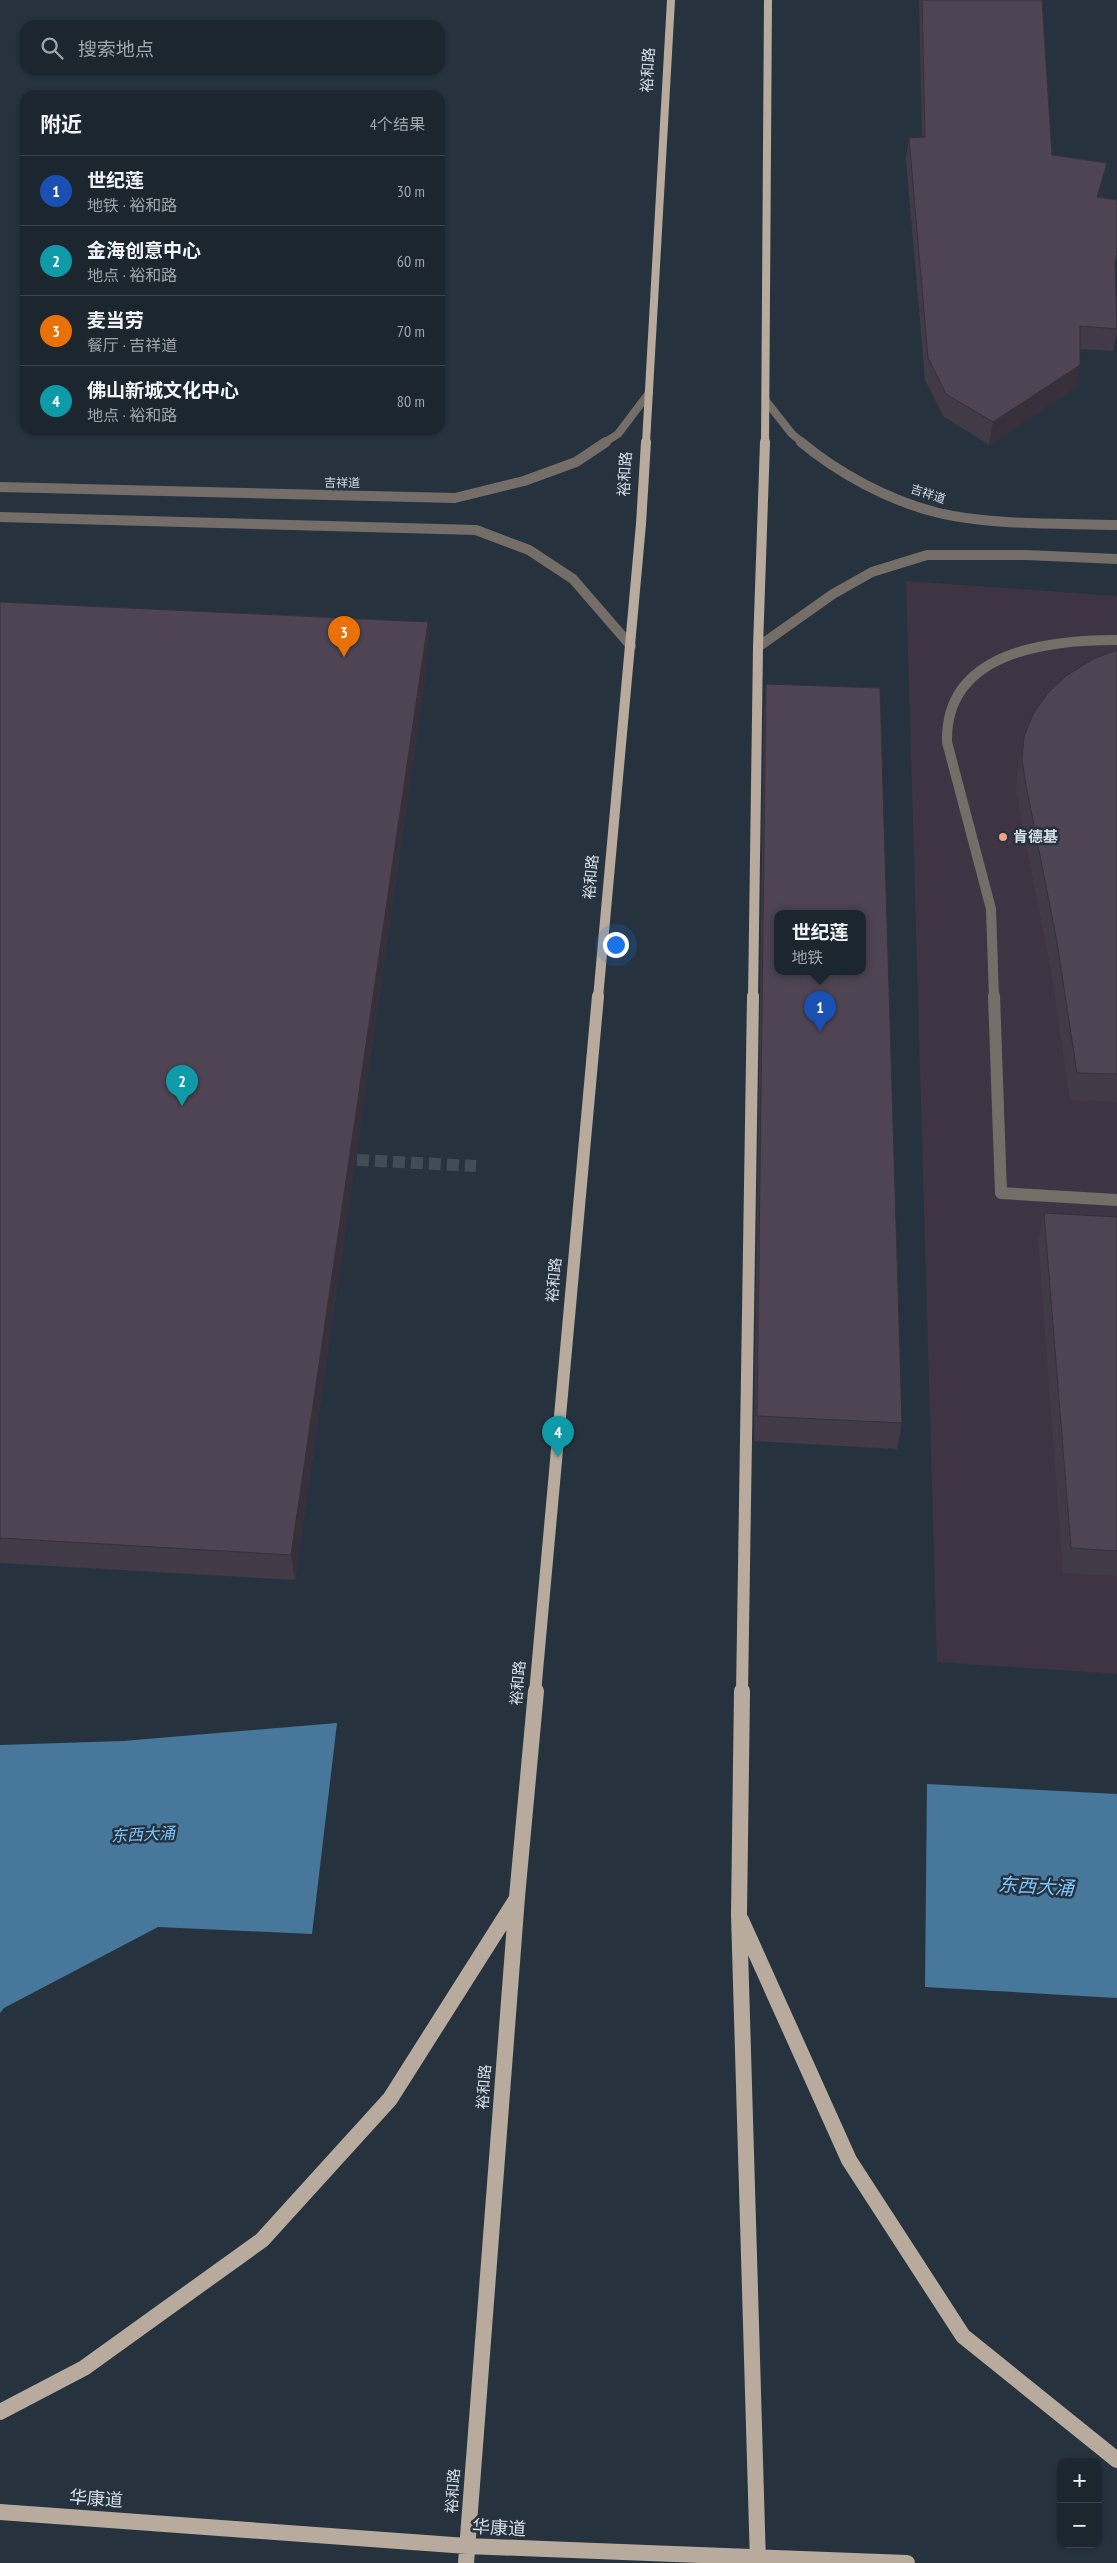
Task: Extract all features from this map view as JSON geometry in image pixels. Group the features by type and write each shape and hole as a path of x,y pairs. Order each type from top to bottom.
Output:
{"main road":[{"name":"裕和路","path":"467,2555 517,1898 641,524 671,0"},
{"path":"758,2561 739,1915 758,646 766,401 768,0"},
{"path":"0,2412 84,2368 262,2240 390,2099 517,1898"},
{"path":"739,1915 849,2160 963,2336 1117,2460"},
{"name":"华康道","path":"0,2512 467,2555 907,2563"}],"street":[{"name":"吉祥道","path":"0,487 455,498 524,481 576,462 618,434 649,393"},
{"name":"吉祥道","path":"766,401 792,434 823,460 872,488 935,512 982,519 1117,525"},
{"path":"0,517 476,530 529,550 573,579 630,646"},
{"path":"758,646 833,594 872,572 927,555 1026,555 1117,559"},
{"path":"1117,640 1066,641 1037,645 989,665 969,680 955,699 948,720 947,742 991,909 1001,1194 1117,1200"}],"shaded area":[{"path":"906,581 1117,596 1117,1674 937,1662"}],"water":[{"name":"东西大涌","path":"337,1723 312,1934 158,1927 4,2008 0,2013 0,1745 123,1741"},
{"name":"东西大涌","path":"927,1784 1117,1794 1117,1998 925,1987"}],"building":[{"path":"922,0 1042,0 1052,155 1107,163 1097,197 1117,200 1117,254 1115,262 1117,329 1080,326 1080,365 993,422 946,394 928,358 909,138 925,137"},
{"path":"0,602 428,622 291,1555 0,1538"},
{"path":"1117,650 1117,1074 1077,1073 1057,942 1022,760 1024,737 1033,714 1047,694 1066,676 1093,659"},
{"path":"766,684 880,688 902,1423 757,1416"},
{"path":"1044,1213 1117,1217 1117,1551 1071,1548"}],"tunnel":[{"path":"339,1159 476,1166"}],"place":[{"name":"麦当劳","path":"344,657"},
{"name":"肯德基","path":"1003,837"},
{"name":"世纪莲","path":"820,1032"},
{"name":"金海创意中心","path":"182,1106"},
{"name":"佛山新城文化中心","path":"558,1457"}]}
